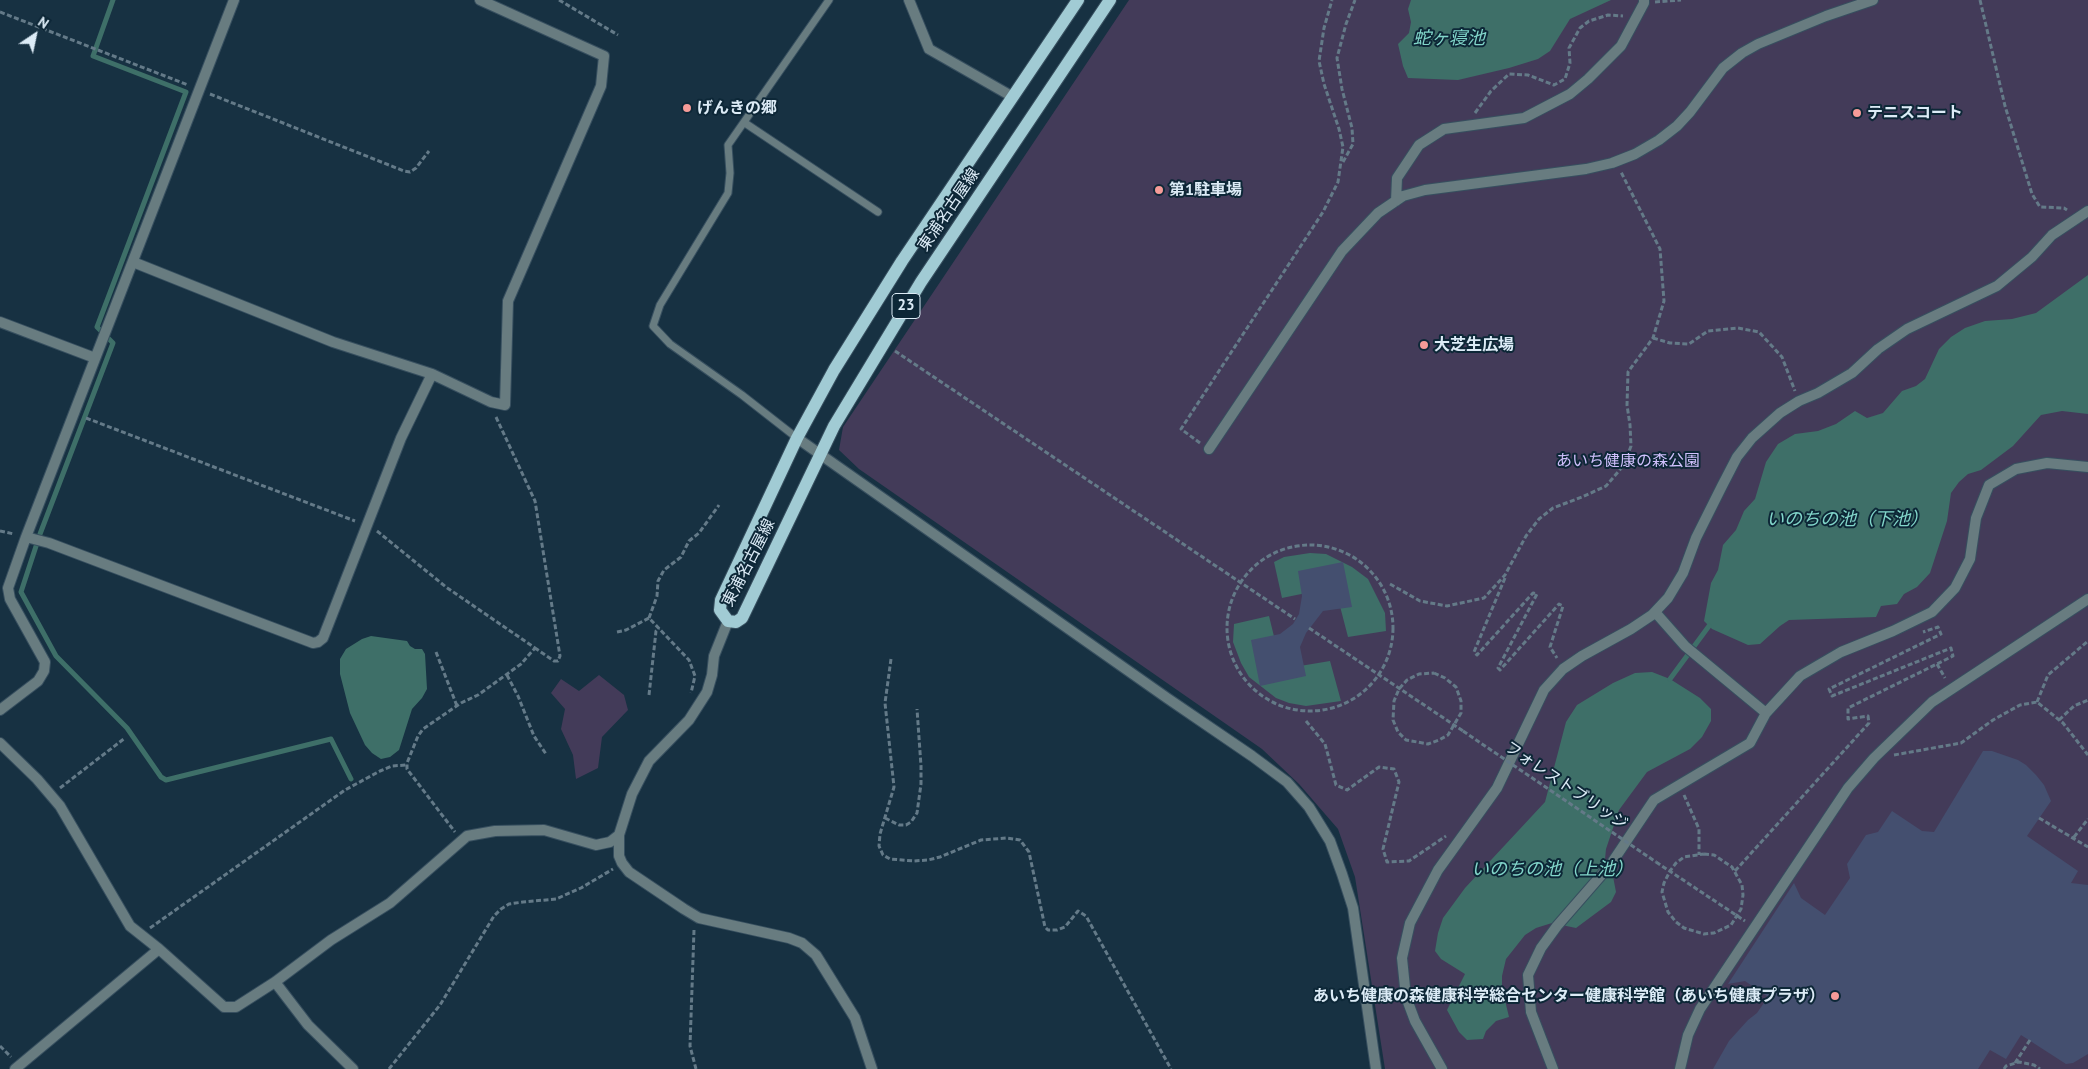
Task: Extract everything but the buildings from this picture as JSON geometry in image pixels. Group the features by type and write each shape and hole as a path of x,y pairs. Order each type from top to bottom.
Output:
{"main road":[{"name":"東浦名古屋線","path":"1078,0 870,311 834,370 797,438 721,600 720,610 728,621 736,622 742,618 834,426 921,282 1110,0"}],"street":[{"path":"0,710 38,681 44,671 45,662 10,599 8,588 73,413 234,0"},
{"path":"133,262 333,342 432,374 491,402 505,405 508,301 601,86 604,56 480,0"},
{"path":"909,0 929,49 1013,97"},
{"path":"1209,449 1342,251 1378,213 1403,196 1426,190 1586,169 1635,154 1659,140 1677,126 1724,68 1742,53 1758,44 1826,16 1873,0"},
{"path":"1396,201 1397,178 1419,145 1444,129 1524,118 1570,94 1594,74 1621,46 1644,2"},
{"path":"1442,1069 1415,1021 1406,997 1402,958 1410,923 1438,870 1497,788 1544,690 1563,669 1582,656 1631,629 1655,612 1668,598 1683,572 1696,538 1737,457 1752,438 1780,413 1799,401 1845,378 1878,349 1907,330 1997,286 2032,258 2052,235 2088,212"},
{"path":"0,322 95,358"},
{"path":"26,537 58,547 313,643 318,642 323,638 401,438 432,374"},
{"path":"797,438 1287,782 1309,807 1330,841 1353,908 1376,1069"},
{"path":"1553,1069 1531,1012 1528,975 1541,948 1557,926 1611,864 1654,800 1750,743 1766,713 1800,676 1841,652 1894,632 1932,612 1955,588 1970,559 1976,518 1989,485 2016,468 2048,463 2088,467"},
{"path":"1680,1069 1688,1035 1700,1009 1848,788 1874,758 1932,702 2088,599"},
{"path":"1655,612 1685,646 1766,713"},
{"path":"728,621 714,656 712,675 707,692 689,720 649,761 632,794 619,835 619,856 622,864 629,872 699,918 789,938 802,943 816,955 855,1018 872,1069"},
{"path":"0,743 37,778 60,806 130,926 159,949 224,1007 236,1007 275,982 331,940 390,903 467,836 496,831 544,830 596,845 610,842 619,835"},
{"path":"15,1069 141,966 159,949"},
{"path":"275,982 308,1025 353,1069"}],"lane":[{"path":"797,438 742,395 670,344 653,326 660,305 728,193 730,173 728,145 829,0"},
{"path":"745,123 878,212"}],"path":[{"path":"559,0 618,35"},
{"path":"1209,449 1181,429 1323,212 1338,182 1343,163 1343,147 1319,61 1324,28 1332,0"},
{"path":"1343,163 1354,144 1337,58 1355,0"},
{"path":"1644,2 1681,0"},
{"path":"1980,0 2005,106 2032,194 2040,207 2064,208 2078,217"},
{"path":"0,12 404,171 410,172 416,168 429,151"},
{"path":"1475,125 1475,112 1491,90 1509,74 1528,75 1554,85 1565,78 1570,63 1569,48 1580,28 1589,21 1608,15 1622,16 1635,22"},
{"path":"1390,584 1420,601 1447,606 1484,598 1506,576 1526,536 1539,519 1553,508 1606,486 1624,465 1630,446 1630,425 1627,405 1628,372 1653,338 1664,301 1660,249 1616,161"},
{"path":"1653,338 1670,343 1689,344 1708,331 1738,328 1759,332 1782,357 1799,401"},
{"path":"894,350 1295,619"},
{"path":"73,413 367,526 446,587 554,661 558,661 560,656 535,501 491,402"},
{"path":"617,632 626,630 649,618 656,596 658,581 664,570 680,557 689,541 699,533 719,505"},
{"path":"1321,545 1350,556 1380,582 1392,612 1394,624 1392,643 1389,657 1379,675 1366,690 1342,704 1324,710 1311,711 1288,707 1269,699 1251,686 1236,668 1229,648 1225,629 1228,616 1242,584 1257,565 1268,556 1295,546 1321,545"},
{"path":"1512,563 1474,652 1477,655 1533,593 1538,594 1498,668 1500,670 1559,604 1563,606 1550,647 1563,669"},
{"path":"649,618 683,653 694,668 695,676 691,696 698,706"},
{"path":"1735,872 1869,723 1868,716 1848,718 1848,708 1953,656 1951,648 1832,696 1829,689 1941,634 1938,627 1920,634"},
{"path":"649,695 656,631 659,628"},
{"name":"フォレストブリッジ","path":"1309,628 1755,928"},
{"path":"2037,702 2048,675 2088,641"},
{"path":"462,840 408,769 407,765 423,729 507,675 521,664 535,648"},
{"path":"436,652 457,706"},
{"path":"891,659 884,703 894,787 880,834 879,846 883,854 890,860 928,860 988,838 1020,840 1029,852 1045,927 1048,930 1057,930 1065,927 1078,912 1086,916 1171,1069"},
{"path":"1434,673 1445,678 1456,687 1462,700 1461,713 1448,735 1428,744 1406,740 1398,732 1393,720 1394,701 1399,689 1407,680 1419,674 1434,673"},
{"path":"507,675 518,696 534,736 546,754"},
{"path":"2059,720 2074,706 2088,700"},
{"path":"1874,758 1961,744 1993,720 2020,705 2037,702 2059,720 2086,749 2088,755"},
{"path":"885,818 900,825 906,825 911,822 917,813 921,784 917,709"},
{"path":"1306,721 1325,744 1336,785 1347,790 1379,767 1394,769 1399,782 1383,849 1387,862 1409,861 1444,837 1467,830"},
{"path":"50,795 124,738"},
{"path":"139,935 345,790 392,766 407,765"},
{"path":"1679,785 1699,829 1699,855"},
{"path":"2039,818 2088,847"},
{"path":"2074,838 2088,819"},
{"path":"1699,855 1714,855 1724,860 1735,872 1742,885 1743,903 1738,916 1731,925 1714,933 1704,934 1684,928 1668,912 1662,892 1670,871 1684,857 1699,855"},
{"path":"389,1069 440,1005 494,916 501,909 510,904 556,899 580,888 622,864"},
{"path":"692,914 694,930 690,1046 696,1069"},
{"path":"2015,1063 2030,1040"},
{"path":"2004,1069 2006,1066 2015,1063 2034,1065 2040,1069"}],"green space":[{"name":"あいち健康の森公園","path":"1129,0 2088,0 2088,1069 1385,1069 1355,877 1338,829 1299,784 1262,749 859,469 839,450 843,427"},
{"path":"599,675 624,695 628,710 602,737 598,768 576,779 573,755 561,729 565,709 551,693 561,679 579,691"}],"water":[{"name":"蛇ヶ寝池","path":"1411,0 1611,0 1570,19 1550,51 1538,59 1458,80 1408,78 1398,44 1409,33 1411,22 1408,9"},
{"name":"いのちの池（下池）","path":"2088,275 2088,414 2062,411 2041,415 2013,446 1981,470 1968,474 1959,482 1951,493 1947,521 1930,573 1917,587 1904,594 1897,604 1881,606 1876,617 1789,620 1760,644 1748,645 1712,629 1704,621 1711,583 1718,570 1723,545 1736,530 1744,511 1755,499 1766,462 1778,444 1795,434 1818,431 1836,424 1855,411 1867,418 1883,413 1902,391 1916,386 1925,379 1939,349 1951,337 1965,328 1985,321 2012,319 2036,313"},
{"path":"1310,553 1326,554 1352,567 1368,579 1385,613 1386,631 1348,637 1335,587 1282,598 1274,562 1284,557"},
{"path":"1269,616 1282,669 1330,661 1341,701 1306,706 1289,703 1276,698 1249,677 1233,642 1234,624"},
{"path":"371,636 407,641 415,649 422,649 425,654 427,689 412,709 399,750 390,757 381,759 365,745 350,713 340,674 340,659 346,649"},
{"name":"いのちの池（上池）","path":"1652,672 1670,679 1700,698 1711,709 1711,721 1702,737 1690,749 1647,772 1619,810 1606,849 1605,859 1612,871 1616,892 1611,902 1576,928 1552,923 1536,928 1525,935 1506,959 1502,976 1502,988 1509,1017 1496,1021 1486,1031 1483,1039 1467,1040 1459,1032 1447,1010 1465,974 1441,959 1435,951 1443,918 1465,888 1545,802 1566,722 1577,705 1613,683 1635,673"}],"waterway":[{"path":"113,0 93,56 186,92 97,327 113,343 40,534 21,592 56,656 127,728 161,777 166,780 331,739 351,779"},
{"path":"1670,679 1709,626"}],"place":[{"name":"げんきの郷","path":"687,108"},
{"name":"テニスコート","path":"1857,113"},
{"name":"第1駐車場","path":"1159,190"},
{"name":"大芝生広場","path":"1424,345"},
{"name":"あいち健康の森健康科学総合センター健康科学館（あいち健康プラザ）","path":"1835,996"}]}
